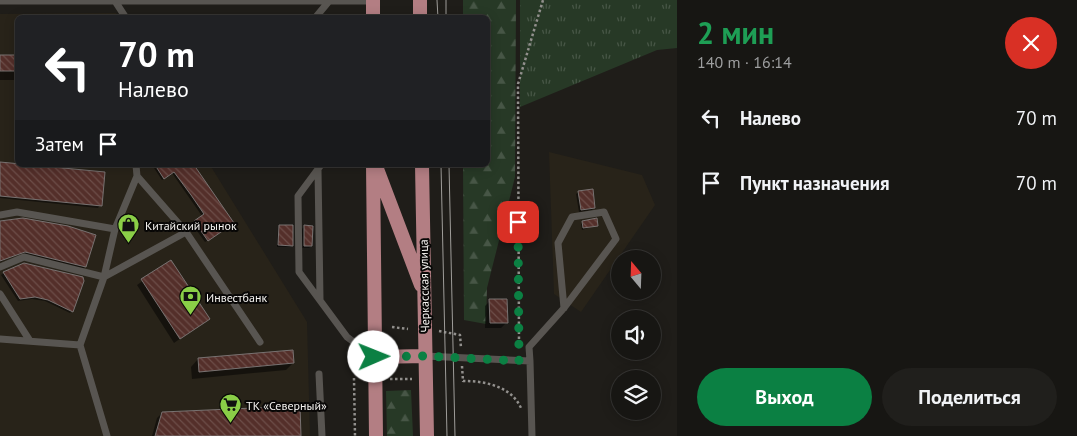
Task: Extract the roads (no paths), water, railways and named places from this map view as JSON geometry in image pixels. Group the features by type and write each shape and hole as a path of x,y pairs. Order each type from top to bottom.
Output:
{"main road":[{"path":"373,0 373,15"},
{"path":"420,0 420,15"},
{"path":"374,167 376,436"},
{"path":"375,167 424,295"},
{"name":"Черкасская улица","path":"422,167 427,436"},
{"path":"374,357 425,356"}],"lane":[{"path":"318,15 330,0"},
{"path":"0,1 373,0"},
{"path":"115,1 124,15"},
{"path":"107,436 80,345 104,277 115,229 136,176 136,167"},
{"path":"320,167 320,300"},
{"path":"320,167 298,196 298,272 347,337 374,357"},
{"path":"136,176 186,232 260,342"},
{"path":"0,215 18,212 115,229"},
{"path":"532,436 529,347 564,308 616,239 604,212 572,217 558,244 564,308"},
{"path":"0,267 24,257 104,277 186,232"},
{"path":"0,294 30,341"},
{"path":"0,339 80,345"},
{"path":"425,356 530,361"},
{"path":"320,374 322,436"}],"tram line":[{"path":"437,0 438,15"},
{"path":"446,0 446,15"},
{"path":"441,167 447,436"},
{"path":"449,167 455,436"}],"place":[{"name":"Китайский рынок","path":"129,244"},
{"name":"Инвестбанк","path":"190,316"},
{"name":"ТК «Северный»","path":"230,424"}]}
